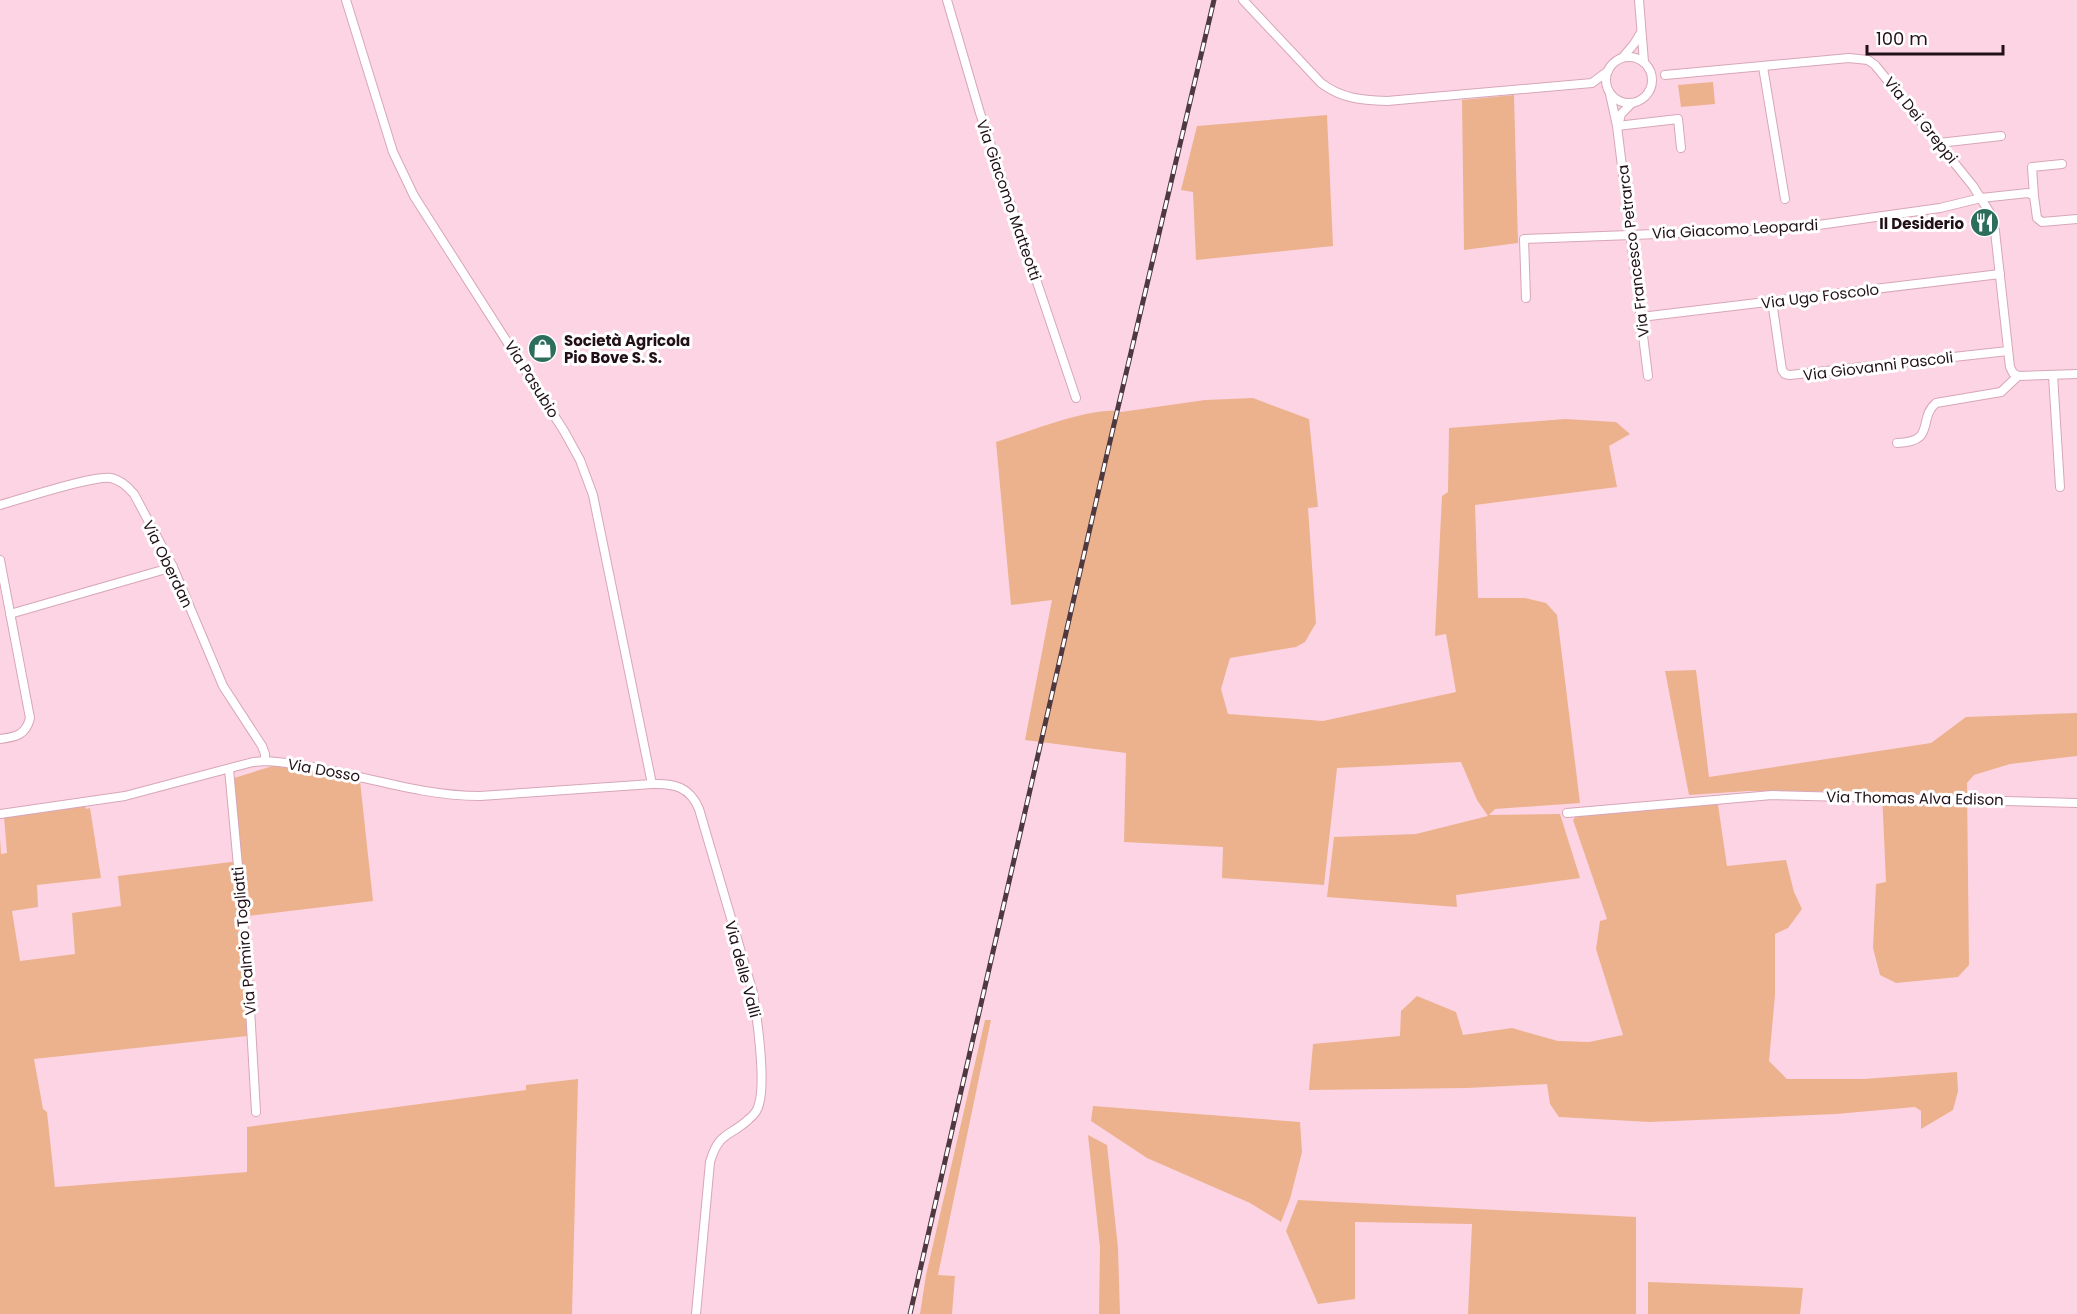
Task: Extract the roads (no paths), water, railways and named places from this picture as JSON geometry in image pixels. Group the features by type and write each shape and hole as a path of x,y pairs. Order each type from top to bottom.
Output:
{"street":[{"name":"Via Pasubio","path":"346,0 393,152 414,196 508,341 580,460 593,495 652,784"},
{"name":"Via Giacomo Matteotti","path":"947,0 980,113 1076,398"},
{"path":"1243,0 1321,83 1336,93 1358,100 1387,101 1592,83 1609,92 1616,99 1632,103"},
{"path":"1639,0 1640,33 1646,65 1652,75 1651,88"},
{"path":"1609,92 1606,79 1608,70 1611,65 1622,58 1640,33"},
{"path":"1622,58 1630,57 1665,75 1643,99 1632,103 1621,114 1617,126 1678,119 1681,148"},
{"name":"Via Dei Greppi","path":"1665,75 1849,58 1868,60 1882,72 1939,143 1981,198 1992,220 2010,367 2018,376"},
{"path":"1763,67 1785,199"},
{"path":"1592,83 1608,70"},
{"name":"Via Francesco Petrarca","path":"1609,92 1617,126 1648,376"},
{"path":"1939,143 2001,136"},
{"path":"2062,164 2032,167 2039,221 2077,219"},
{"name":"Via Giacomo Leopardi","path":"1526,298 1524,239 1790,229 1940,208 1981,198 2028,193 2034,196"},
{"name":"Via Ugo Foscolo","path":"1641,317 2000,274"},
{"name":"Via Giovanni Pascoli","path":"1772,302 1782,370 1785,374 2008,351"},
{"path":"1897,443 1907,443 1923,434 1929,410 1936,403 2001,392 2018,376 2077,374"},
{"path":"2053,375 2060,487"},
{"name":"Via Oberdan","path":"0,505 101,477 119,481 134,494 173,567 223,686 262,746 265,761"},
{"path":"0,560 30,718 24,733 0,739"},
{"path":"10,614 173,567"},
{"name":"Via Dosso","path":"0,814 90,802 154,790 265,761 379,780 434,794 453,796 652,784"},
{"name":"Via Palmiro Togliatti","path":"229,769 248,975 256,1112"},
{"name":"Via delle Valli","path":"652,784 680,786 695,799 753,993 757,1016 762,1091 760,1103 748,1120 726,1133 714,1150 710,1162 696,1314"},
{"name":"Via Thomas Alva Edison","path":"1567,813 1772,795 2077,803"}],"railway":[{"path":"910,1314 1104,467 1214,0"}],"place":[{"name":"Il Desiderio","path":"1985,223"},
{"name":"Società Agricola Pio Bove S. S.","path":"543,349"}]}
